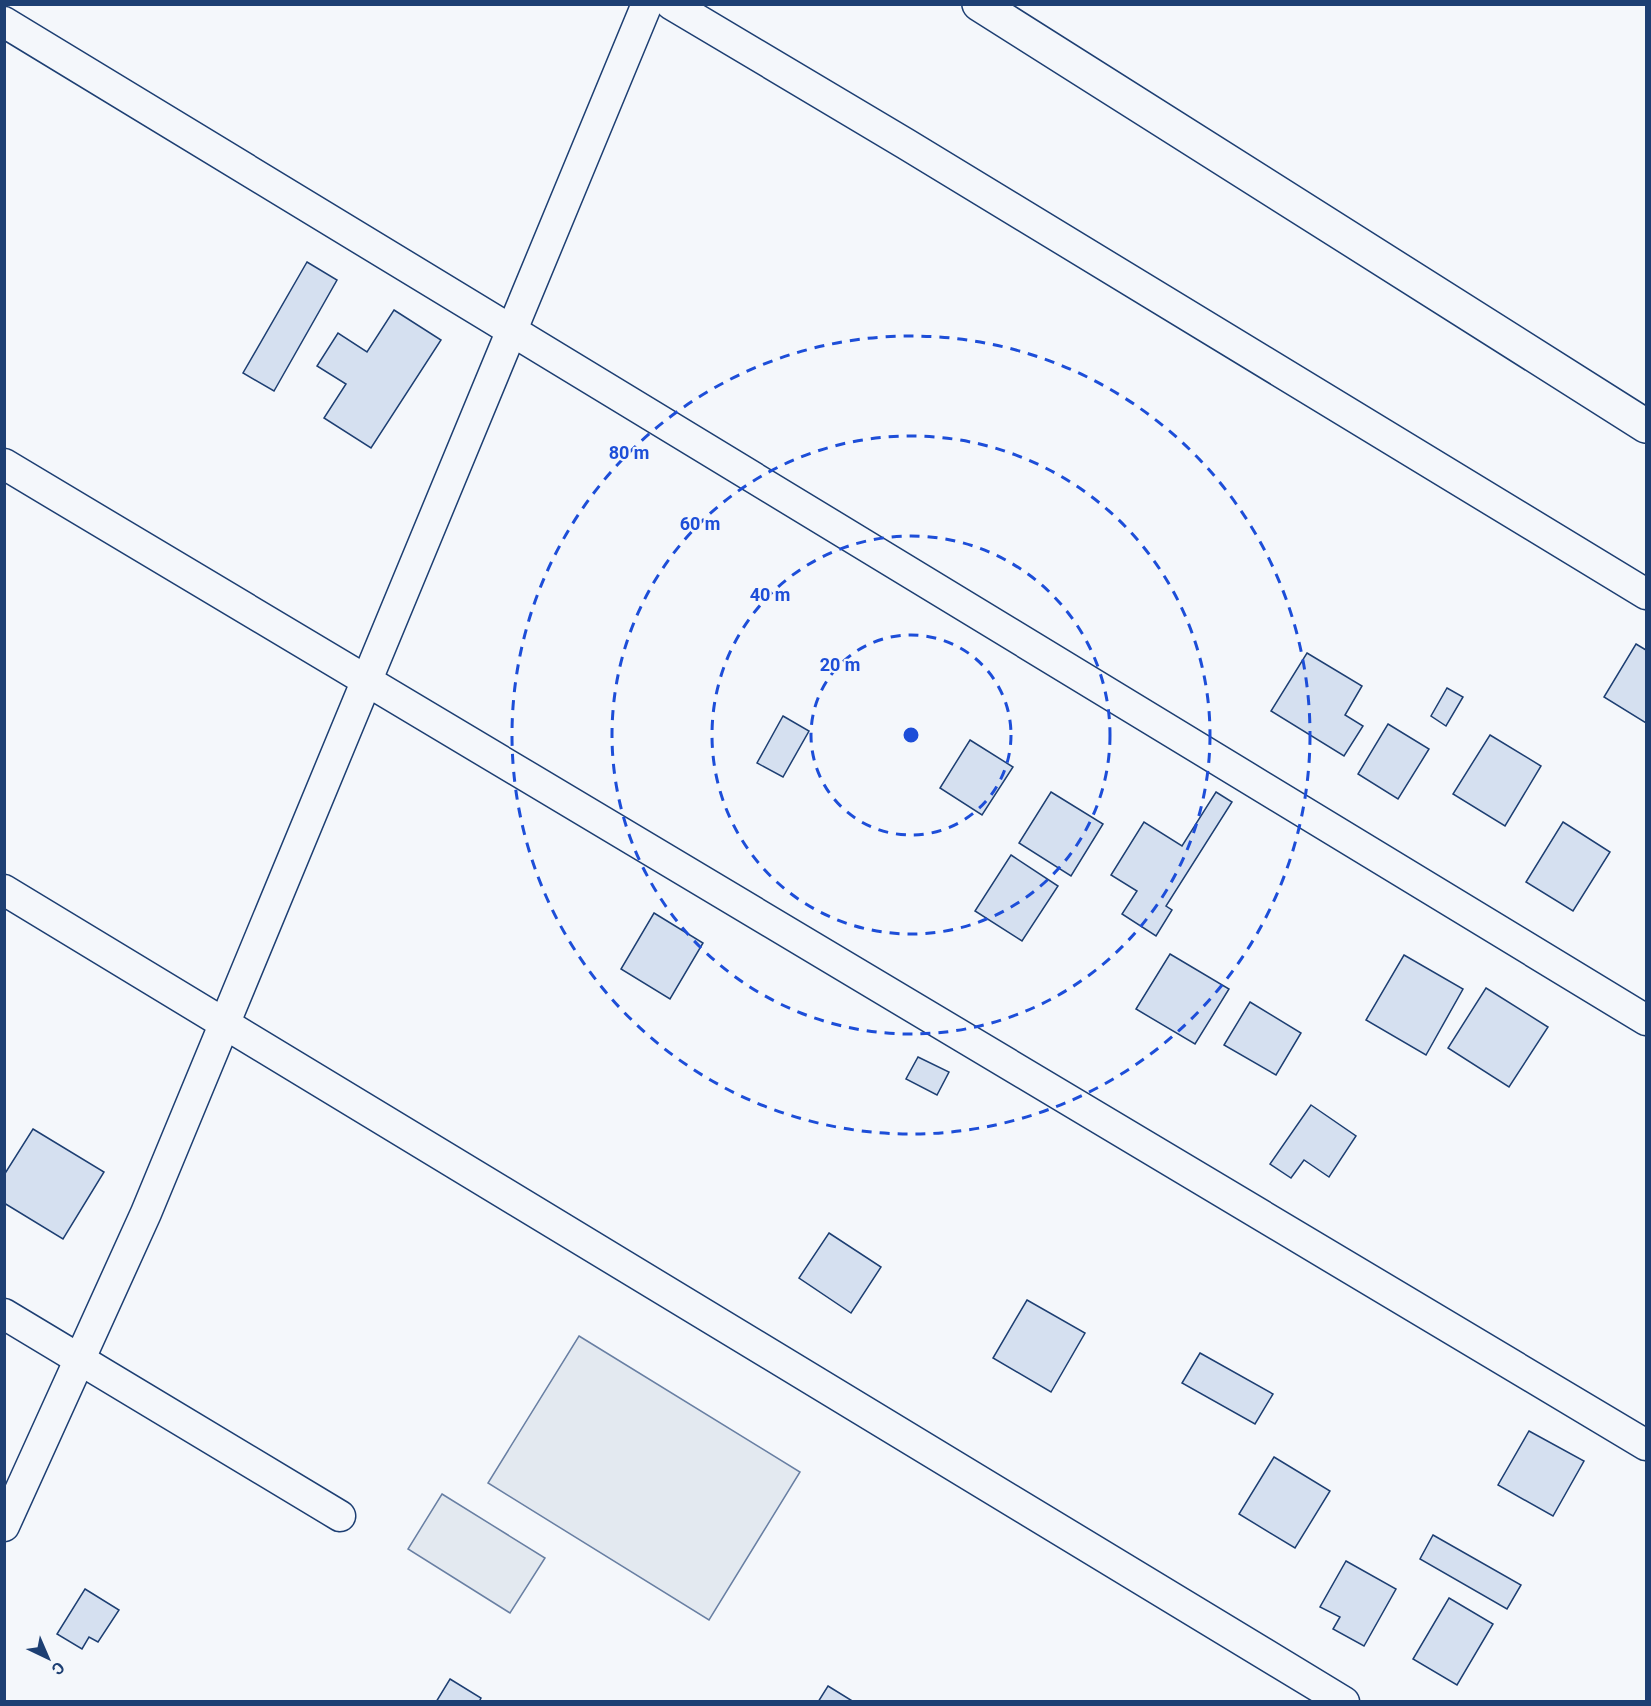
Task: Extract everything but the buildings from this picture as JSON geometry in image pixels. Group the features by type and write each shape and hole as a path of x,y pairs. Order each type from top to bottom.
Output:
{"street":[{"path":"4,1526 146,1213 647,4"},
{"path":"671,4 1647,594"},
{"path":"979,4 1647,426"},
{"path":"4,22 1647,1020"},
{"path":"4,464 1647,1445"},
{"path":"4,890 1344,1701"},
{"path":"4,1314 340,1516"}],"shaded area":[{"path":"579,1336 800,1472 709,1620 488,1483"},
{"path":"442,1494 545,1558 510,1613 408,1549"}]}
